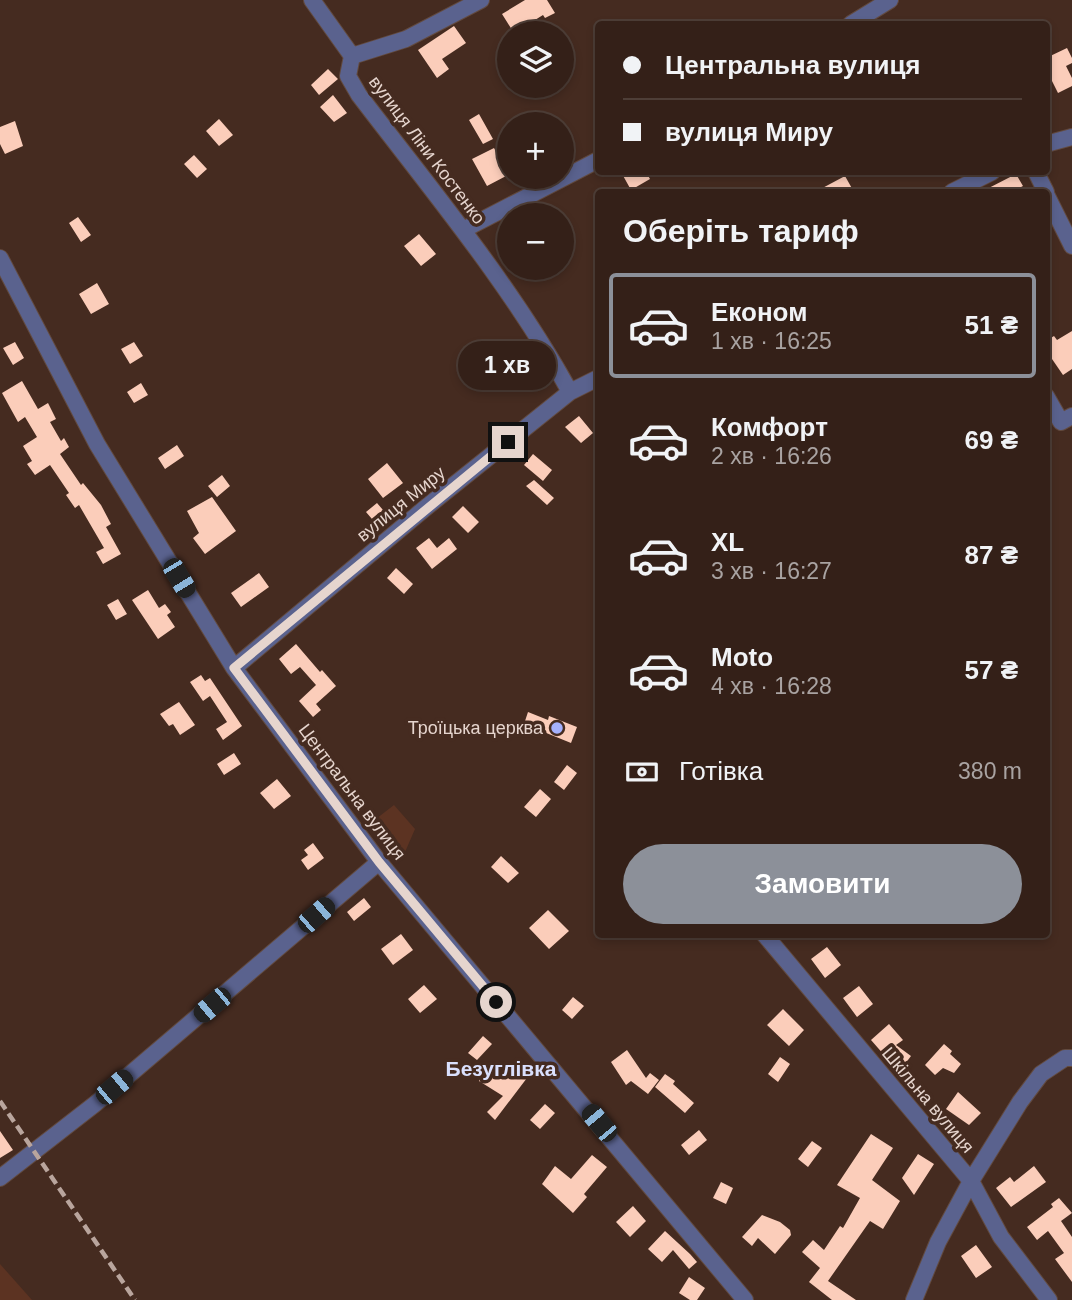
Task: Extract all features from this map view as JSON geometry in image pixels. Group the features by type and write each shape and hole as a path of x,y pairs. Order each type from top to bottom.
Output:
{"street":[{"name":"вулиця Ліни Костенко","path":"313,0 352,56 348,76 359,95 503,282 539,337 570,392"},
{"path":"352,56 406,39 481,0"},
{"path":"856,21 890,0"},
{"path":"1050,143 1072,137"},
{"path":"463,230 595,162"},
{"path":"958,189 986,175"},
{"path":"1050,201 1072,246"},
{"name":"Центральна вулиця","path":"0,258 97,444 234,668 379,862 745,1300"},
{"name":"вулиця Миру","path":"234,668 424,509 570,392 595,380"},
{"path":"1050,403 1060,422"},
{"path":"0,1178 114,1087 379,862"},
{"name":"Шкільна вулиця","path":"767,938 971,1181 1001,1237 1049,1300"},
{"path":"914,1300 938,1242 971,1181 1041,1074 1066,1058 1072,1058"}],"shaded area":[{"path":"394,805 415,829 402,859 372,822"},
{"path":"0,1264 32,1300 0,1300"}],"building":[{"path":"525,0 547,0 555,13 545,18 543,15 533,21 506,21 502,14"},
{"path":"454,26 466,43 442,59 449,69 437,78 418,50"},
{"path":"1067,48 1072,58 1072,63 1066,66 1072,78 1072,86 1058,93 1050,77 1050,56"},
{"path":"328,69 338,79 319,95 311,85"},
{"path":"333,95 347,113 334,122 320,107"},
{"path":"479,114 493,139 483,144 469,120"},
{"path":"219,119 233,135 219,146 206,131"},
{"path":"15,121 23,146 5,154 0,144 0,127"},
{"path":"494,148 497,154 497,181 487,186 472,159"},
{"path":"194,155 207,169 197,178 184,164"},
{"path":"623,175 648,175 650,179 630,189"},
{"path":"1014,175 1023,186 1017,189 987,189"},
{"path":"845,176 852,189 821,189"},
{"path":"78,217 91,235 81,242 69,223"},
{"path":"419,234 436,254 421,266 404,246"},
{"path":"97,283 109,304 91,314 79,294"},
{"path":"1072,331 1072,369 1063,375 1050,360 1050,338 1054,336 1057,340"},
{"path":"15,342 24,358 13,365 3,348"},
{"path":"134,342 143,356 130,364 121,349"},
{"path":"22,381 38,409 48,403 56,419 50,422 61,441 64,438 69,447 60,454 81,485 83,483 101,505 111,524 106,527 121,554 103,564 96,552 104,548 79,505 75,508 66,495 69,493 50,465 35,475 27,464 32,461 23,446 37,437 25,417 18,422 2,393"},
{"path":"141,383 148,395 134,403 127,392"},
{"path":"579,416 593,433 581,443 565,427"},
{"path":"177,445 184,456 165,469 158,458"},
{"path":"533,454 552,470 543,481 524,465"},
{"path":"387,463 403,483 383,498 368,479"},
{"path":"222,475 230,486 217,497 208,486"},
{"path":"534,480 554,498 547,505 526,486"},
{"path":"212,497 236,531 205,554 193,538 199,533 187,511"},
{"path":"377,503 389,517 378,526 366,512"},
{"path":"463,506 479,522 468,533 452,517"},
{"path":"429,538 437,548 449,538 457,549 432,569 416,548"},
{"path":"396,568 413,584 404,594 387,578"},
{"path":"259,573 269,587 241,607 231,593"},
{"path":"148,590 159,608 165,604 171,612 167,615 175,627 158,639 132,600"},
{"path":"118,599 127,614 116,620 107,605"},
{"path":"296,644 336,686 316,704 321,710 313,717 299,701 316,685 300,667 291,674 279,659"},
{"path":"201,675 205,681 210,678 242,726 223,740 216,729 227,722 210,696 203,701 190,682"},
{"path":"179,702 195,725 180,735 173,724 169,726 160,714"},
{"name":"Троїцька церква","path":"528,712 548,720 549,716 577,727 571,743 524,724"},
{"path":"234,753 241,764 224,775 217,764"},
{"path":"567,765 577,773 564,790 554,782"},
{"path":"277,779 291,796 274,809 260,793"},
{"path":"540,789 551,799 536,817 524,807"},
{"path":"313,843 324,858 308,870 301,860 308,855 304,850"},
{"path":"501,856 519,873 508,883 491,867"},
{"path":"364,898 371,907 354,921 347,912"},
{"path":"548,910 569,931 549,949 529,928"},
{"path":"401,934 413,950 393,965 381,949"},
{"path":"827,947 841,965 825,978 811,959"},
{"path":"424,985 437,999 420,1013 408,999"},
{"path":"859,986 873,1004 857,1017 843,998"},
{"path":"573,997 584,1006 572,1019 562,1010"},
{"path":"783,1009 804,1030 789,1046 767,1025"},
{"path":"889,1024 903,1040 896,1045 911,1056 899,1072 871,1040"},
{"path":"483,1036 492,1044 477,1060 468,1053"},
{"path":"944,1044 961,1064 954,1073 943,1068 935,1075 925,1065"},
{"path":"627,1050 646,1078 650,1073 659,1080 648,1094 631,1081 626,1085 611,1062"},
{"path":"780,1057 790,1064 778,1082 768,1074"},
{"path":"515,1063 530,1074 495,1120 487,1112 503,1096 479,1081 487,1068 501,1077"},
{"path":"665,1074 675,1081 673,1084 694,1103 685,1113 655,1087"},
{"path":"958,1092 981,1113 969,1125 946,1109"},
{"path":"545,1104 555,1113 540,1129 530,1120"},
{"path":"699,1130 707,1140 689,1155 681,1145"},
{"path":"0,1131 13,1150 0,1158"},
{"path":"871,1134 893,1148 872,1180 900,1201 883,1229 870,1221 828,1281 856,1300 832,1300 809,1282 820,1268 802,1252 813,1240 824,1250 840,1226 843,1228 860,1198 837,1185"},
{"path":"812,1141 822,1148 808,1167 798,1159"},
{"path":"918,1154 934,1164 914,1195 902,1178"},
{"path":"592,1155 607,1167 584,1194 587,1197 573,1213 542,1184 555,1166 571,1179"},
{"path":"1034,1166 1046,1182 1011,1207 996,1188 1010,1177 1014,1182"},
{"path":"721,1182 733,1188 726,1204 713,1198"},
{"path":"1059,1198 1072,1213 1061,1221 1072,1237 1072,1282 1055,1259 1064,1253 1048,1231 1037,1240 1027,1227 1053,1207 1051,1204"},
{"path":"633,1206 646,1221 630,1237 616,1222"},
{"path":"762,1215 780,1222 790,1230 791,1235 775,1254 758,1238 752,1246 742,1237"},
{"path":"665,1231 697,1262 689,1269 673,1250 662,1262 648,1249"},
{"path":"976,1245 992,1267 976,1278 961,1256"},
{"path":"689,1277 705,1288 697,1300 690,1300 679,1293"}],"railway":[{"path":"0,1101 135,1300"}],"place":[{"name":"Троїцька церква","path":"557,728"}],"district":[{"name":"Безуглівка","path":"501,1069"}],"route":[{"path":"496,1002 379,862 234,668 508,442"}]}
